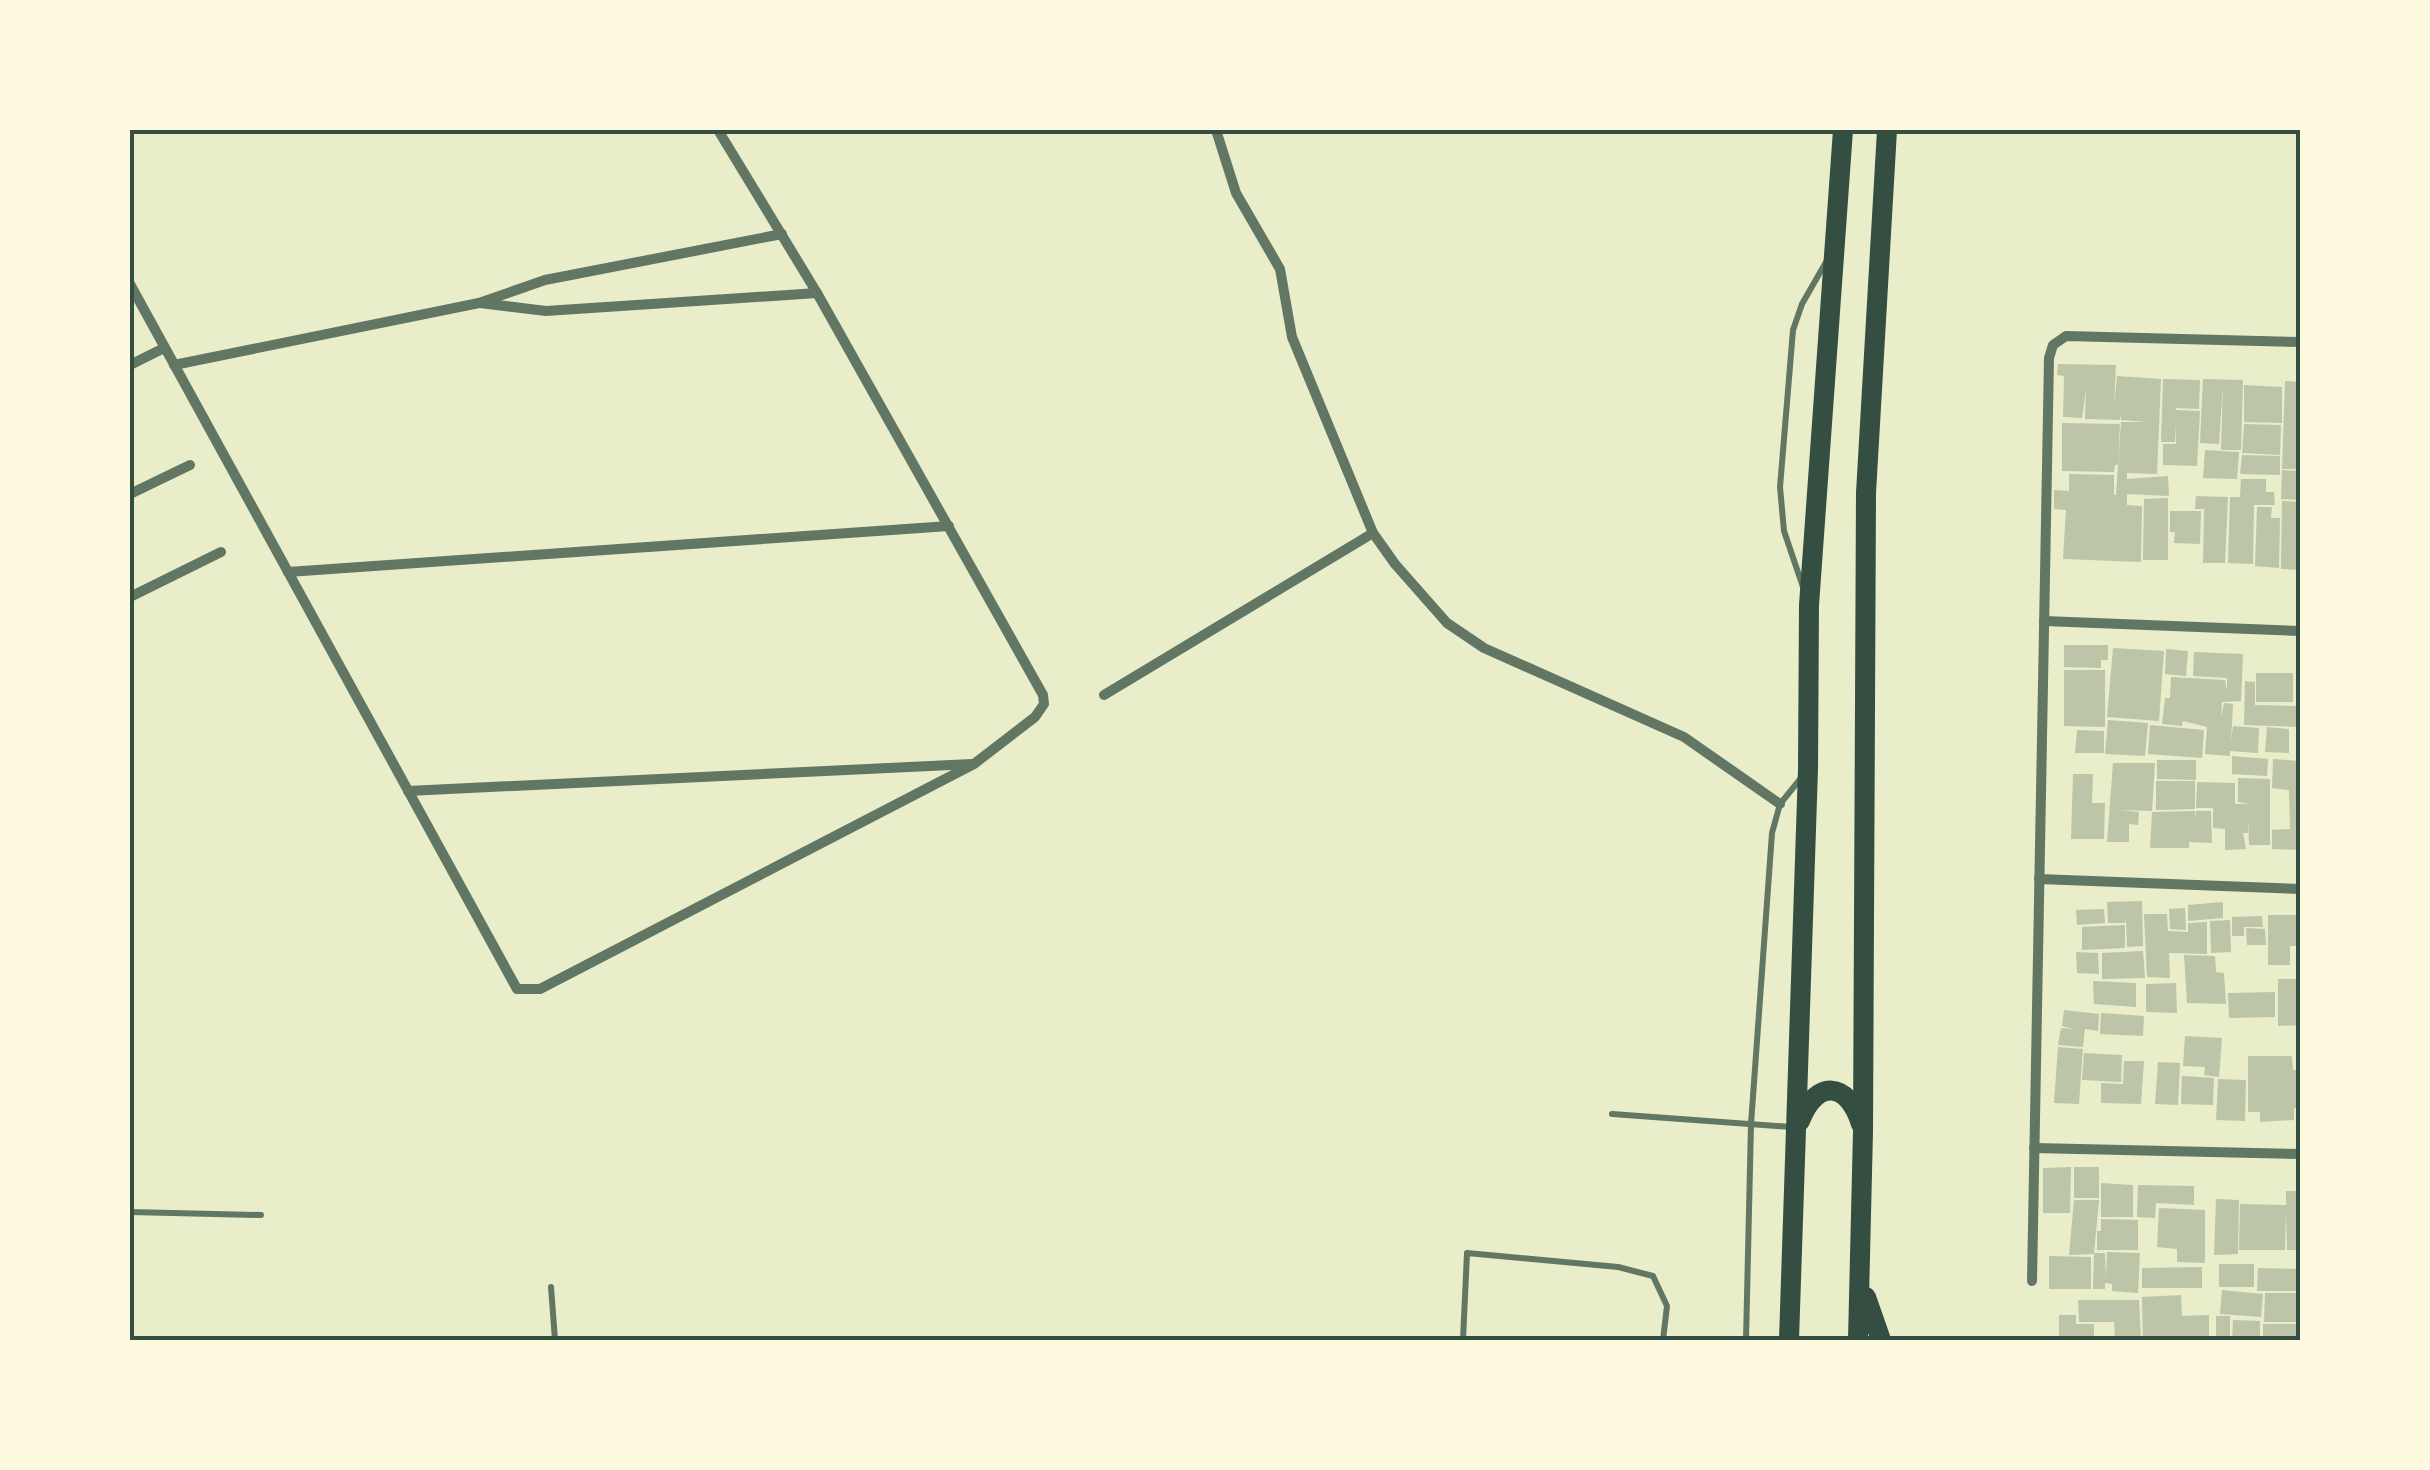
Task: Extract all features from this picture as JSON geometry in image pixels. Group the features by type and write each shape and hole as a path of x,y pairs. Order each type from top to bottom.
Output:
{"main road":[{"path":"1788,1340 1808,769 1809,605 1843,130"},
{"path":"1858,1340 1866,493 1886,130"},
{"path":"1797,1128 1808,1102 1817,1093 1830,1089 1852,1102 1862,1130"},
{"path":"1859,1256 1872,1320 1881,1340"}],"street":[{"path":"130,284 517,989 528,992 554,984 974,764 1035,717 1044,704 1043,695 817,293 718,130"},
{"path":"1216,130 1236,193 1280,268 1292,337 1372,533 1415,586 1461,634 1484,648 1684,737 1780,804"},
{"path":"174,365 479,303 545,280 782,234"},
{"path":"479,303 546,311 817,293"},
{"path":"2032,1281 2049,358 2053,345 2066,336 2300,342"},
{"path":"130,365 164,348"},
{"path":"130,494 190,464"},
{"path":"288,572 949,526"},
{"path":"1104,695 1372,533"},
{"path":"130,597 220,552"},
{"path":"2044,621 2300,631"},
{"path":"408,791 974,764"},
{"path":"2039,879 2300,889"},
{"path":"2034,1148 2300,1154"}],"lane":[{"path":"1809,605 1784,531 1780,487 1793,330 1802,304 1837,243"},
{"path":"1746,1340 1751,1124 1772,833 1780,804 1808,769"},
{"path":"1612,1114 1797,1128"},
{"path":"130,1212 261,1215"},
{"path":"1463,1340 1466,1253 1618,1267 1653,1276 1667,1306 1664,1340"},
{"path":"552,1288 555,1340"}],"building":[{"path":"2058,364 2116,365 2114,406 2117,376 2161,379 2157,474 2127,473 2127,479 2168,476 2169,496 2127,494 2127,505 2142,506 2141,562 2063,559 2066,510 2054,509 2054,490 2069,491 2069,474 2114,475 2116,495 2121,422 2147,422 2121,420 2121,414 2120,420 2085,419 2086,389 2082,418 2063,417 2064,376 2057,375"},
{"path":"2163,379 2200,380 2199,409 2176,408 2200,411 2197,466 2163,465 2163,444 2176,444 2176,423 2175,442 2161,442"},
{"path":"2203,379 2243,380 2241,450 2221,450 2223,385 2219,444 2200,443"},
{"path":"2285,381 2300,382 2300,469 2282,469"},
{"path":"2244,385 2282,387 2282,423 2244,422"},
{"path":"2062,423 2120,424 2118,465 2114,472 2062,471"},
{"path":"2244,424 2281,425 2280,455 2242,453"},
{"path":"2205,450 2239,452 2237,479 2203,478"},
{"path":"2242,455 2280,456 2280,475 2240,474"},
{"path":"2282,470 2300,471 2300,500 2281,499"},
{"path":"2241,479 2266,479 2266,492 2274,492 2275,505 2254,505 2253,564 2228,563 2230,497 2240,497"},
{"path":"2196,496 2228,497 2225,563 2203,563 2204,509 2195,509"},
{"path":"2168,498 2168,560 2143,560 2144,499"},
{"path":"2282,501 2300,502 2300,570 2281,569"},
{"path":"2257,507 2272,507 2271,518 2280,518 2279,568 2255,566"},
{"path":"2170,511 2201,511 2200,544 2174,543"},
{"path":"2064,645 2108,645 2108,660 2101,660 2101,668 2064,667"},
{"path":"2113,648 2164,651 2159,721 2107,717"},
{"path":"2166,649 2188,651 2186,676 2165,674"},
{"path":"2194,652 2243,654 2241,701 2222,702 2221,717 2224,703 2233,704 2231,741 2233,726 2259,728 2258,753 2205,754 2207,727 2183,721 2182,726 2162,724 2171,677 2225,680 2227,691 2227,678 2193,676"},
{"path":"2300,664 2300,700 2297,700 2296,665"},
{"path":"2064,670 2105,670 2105,727 2064,726"},
{"path":"2256,673 2293,673 2293,702 2256,702"},
{"path":"2245,681 2255,682 2255,705 2300,706 2300,727 2244,725"},
{"path":"2108,720 2148,723 2145,756 2105,754"},
{"path":"2150,725 2204,730 2202,758 2148,754"},
{"path":"2267,727 2289,729 2289,753 2265,752"},
{"path":"2077,730 2104,731 2104,753 2075,753"},
{"path":"2232,756 2268,759 2267,776 2232,774"},
{"path":"2273,759 2300,761 2300,850 2272,849 2272,830 2290,829 2289,790 2272,788"},
{"path":"2157,760 2196,760 2196,780 2157,779"},
{"path":"2113,763 2155,763 2152,811 2119,810 2139,812 2138,825 2129,824 2129,842 2107,842"},
{"path":"2073,774 2093,774 2092,803 2105,803 2104,839 2071,839"},
{"path":"2238,778 2270,779 2270,845 2249,845 2248,817 2248,833 2243,833 2246,849 2225,850 2225,829 2213,828 2213,808 2196,808 2197,782 2235,783 2235,804 2249,804 2238,802"},
{"path":"2156,781 2195,781 2195,809 2156,810"},
{"path":"2195,811 2196,819 2196,811 2211,811 2212,843 2189,842 2189,848 2150,848 2152,812"},
{"path":"2142,901 2143,946 2127,947 2126,919 2125,923 2108,923 2107,902"},
{"path":"2223,902 2223,918 2188,921 2188,905"},
{"path":"2185,908 2186,930 2170,929 2169,909"},
{"path":"2104,909 2105,923 2077,925 2076,910"},
{"path":"2144,914 2167,914 2168,931 2188,932 2188,923 2207,922 2207,954 2169,953 2170,978 2147,977"},
{"path":"2268,915 2300,915 2300,946 2290,946 2290,965 2268,965"},
{"path":"2262,916 2263,927 2244,927 2244,936 2232,936 2232,917"},
{"path":"2230,920 2231,952 2211,953 2210,921"},
{"path":"2125,925 2125,948 2082,950 2082,927"},
{"path":"2246,928 2265,929 2266,945 2247,945"},
{"path":"2143,951 2145,978 2102,979 2102,953"},
{"path":"2076,952 2098,953 2099,974 2077,973"},
{"path":"2184,955 2215,956 2216,972 2224,973 2226,1004 2187,1003"},
{"path":"2278,979 2300,979 2300,1025 2278,1026"},
{"path":"2093,981 2136,983 2136,1007 2094,1004"},
{"path":"2176,983 2177,1013 2146,1012 2146,984"},
{"path":"2275,992 2275,1017 2229,1018 2228,993"},
{"path":"2064,1010 2099,1014 2098,1031 2085,1029 2083,1047 2058,1045 2061,1028 2073,1029 2062,1026"},
{"path":"2101,1013 2144,1016 2143,1036 2100,1034"},
{"path":"2185,1036 2222,1038 2219,1077 2204,1075 2205,1067 2183,1066"},
{"path":"2058,1047 2083,1049 2079,1104 2054,1103"},
{"path":"2084,1053 2122,1055 2121,1082 2082,1080"},
{"path":"2248,1056 2292,1056 2293,1070 2300,1070 2300,1108 2294,1108 2294,1120 2260,1122 2260,1112 2248,1112"},
{"path":"2124,1061 2144,1061 2141,1104 2101,1103 2101,1083 2123,1084"},
{"path":"2158,1062 2180,1063 2178,1105 2155,1104"},
{"path":"2182,1076 2214,1078 2213,1105 2181,1104"},
{"path":"2218,1079 2246,1080 2245,1121 2216,1120"},
{"path":"2071,1167 2070,1213 2043,1213 2043,1168"},
{"path":"2074,1167 2099,1167 2099,1198 2074,1198"},
{"path":"2101,1183 2133,1185 2133,1217 2101,1217"},
{"path":"2138,1185 2194,1186 2194,1205 2156,1203 2155,1218 2137,1217"},
{"path":"2286,1191 2300,1191 2300,1250 2287,1250 2286,1211 2285,1250 2239,1250 2240,1204 2286,1205"},
{"path":"2216,1199 2239,1200 2238,1254 2214,1255"},
{"path":"2074,1200 2099,1200 2094,1254 2069,1255"},
{"path":"2159,1208 2205,1210 2205,1263 2177,1262 2177,1249 2157,1247"},
{"path":"2101,1219 2138,1220 2138,1250 2097,1250"},
{"path":"2107,1252 2140,1253 2138,1293 2112,1291 2112,1284 2105,1283 2105,1289 2093,1289 2094,1253 2105,1253 2106,1278"},
{"path":"2049,1256 2091,1257 2091,1289 2049,1289"},
{"path":"2219,1264 2254,1264 2254,1287 2219,1287"},
{"path":"2202,1267 2202,1288 2142,1288 2142,1268"},
{"path":"2258,1268 2300,1269 2300,1291 2257,1291"},
{"path":"2222,1290 2263,1294 2261,1317 2220,1314"},
{"path":"2265,1293 2300,1293 2300,1322 2264,1322"},
{"path":"2181,1295 2182,1316 2209,1315 2209,1340 2143,1340 2142,1297"},
{"path":"2078,1300 2139,1300 2141,1340 2115,1340 2114,1322 2079,1322"},
{"path":"2059,1315 2076,1315 2076,1324 2094,1324 2094,1340 2059,1340"},
{"path":"2216,1316 2230,1316 2230,1340 2216,1340"},
{"path":"2233,1320 2260,1321 2260,1340 2232,1340"},
{"path":"2263,1324 2300,1324 2300,1340 2263,1340"}]}
